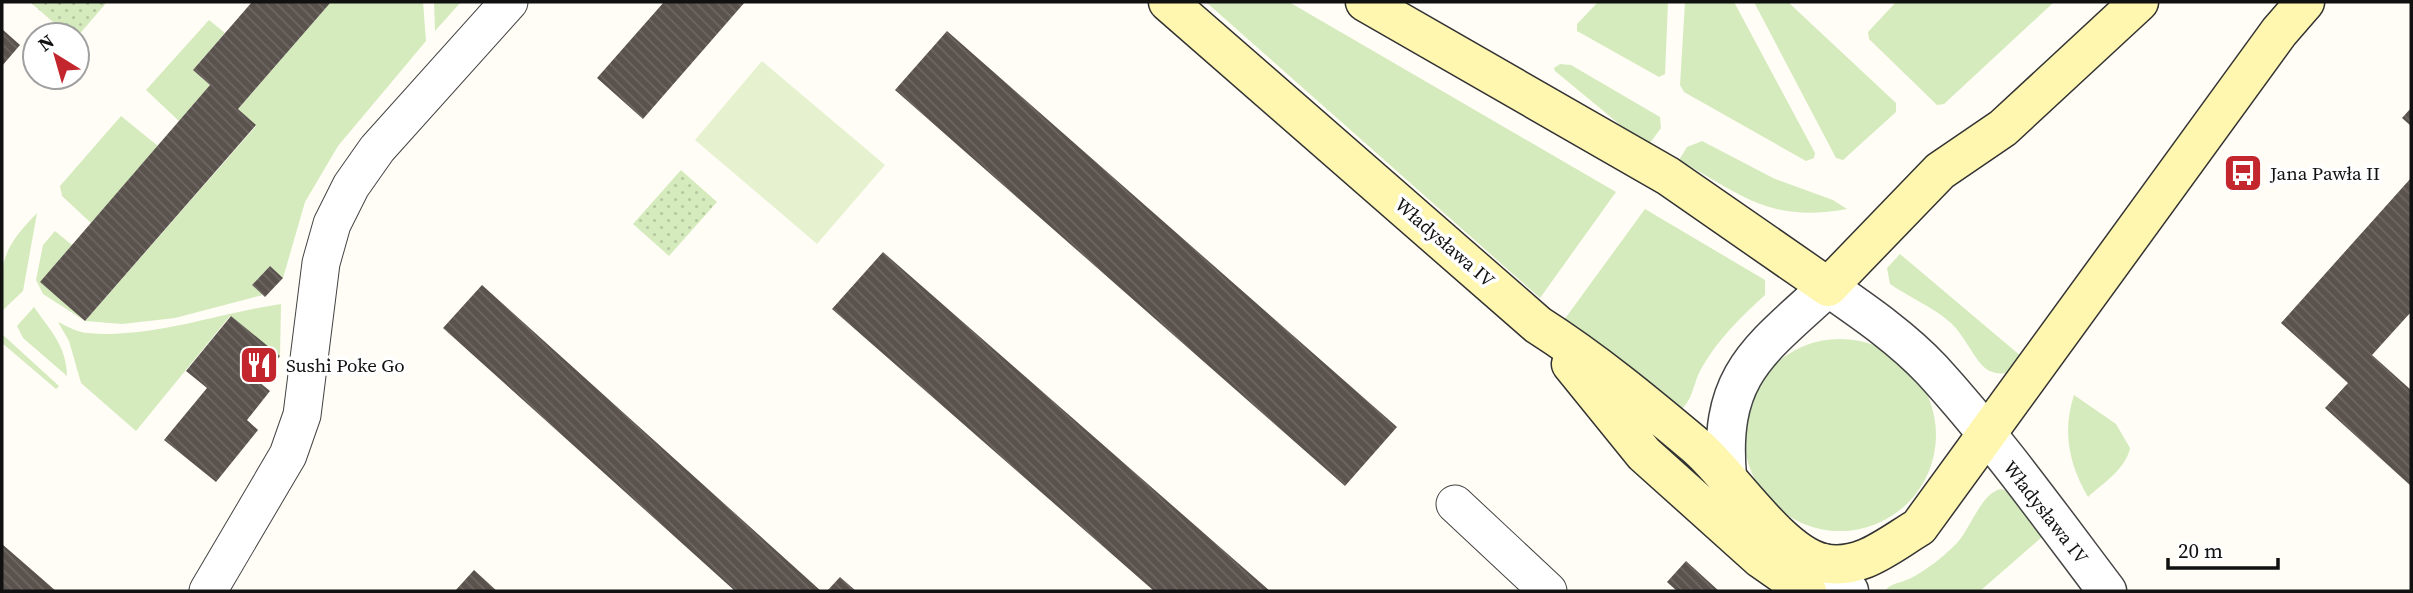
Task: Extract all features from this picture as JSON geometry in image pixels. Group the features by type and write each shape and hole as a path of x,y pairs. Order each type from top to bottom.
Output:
{"main road":[{"name":"Władysława IV","path":"1168,2 1538,325 1591,362 1696,446 1727,475 1777,532 1805,555 1815,577"},
{"path":"1365,2 1668,176 1828,287 1940,171 2003,128 2138,2"},
{"path":"1538,325 1644,454 1761,559 1815,577 1857,564 1919,527 1984,434 2279,32 2305,2"}],"street":[{"path":"208,591 288,455 302,415 321,263 332,224 351,186 376,149 509,2"},
{"path":"1727,475 1727,414 1737,383 1767,343 1828,287"},
{"name":"Władysława IV","path":"1828,287 1877,321 1931,369 2107,591"},
{"path":"1455,504 1548,591"},
{"path":"1815,577 1849,591"}],"green space":[{"path":"30,2 107,2 91,21 52,21"},
{"path":"331,2 423,2 426,41 338,146 305,202 283,278 270,266 252,285 263,295 175,318 122,324 85,321 256,126 238,109"},
{"path":"434,2 461,2 435,31"},
{"path":"1206,2 1289,2 1616,192 1540,298"},
{"path":"1598,2 1668,2 1665,74 1659,77 1577,31 1577,24"},
{"path":"1685,2 1734,2 1815,153 1814,158 1806,161 1684,92 1680,85"},
{"path":"1754,2 1788,2 1896,103 1896,112 1843,160 1836,158"},
{"path":"1896,2 2054,2 1944,104 1937,105 1869,39 1868,32"},
{"path":"209,20 225,33 193,70 210,85 179,121 146,90"},
{"path":"762,61 885,165 817,244 695,140"},
{"path":"1560,64 1571,65 1660,117 1661,128 1650,143 1624,128 1555,71 1554,68"},
{"path":"121,116 158,146 91,223 62,196 60,186"},
{"path":"1702,141 1775,179 1833,200 1847,209 1798,212 1777,209 1740,195 1679,160 1687,147"},
{"path":"681,170 717,202 669,256 633,224"},
{"path":"1645,209 1765,280 1765,295 1722,338 1698,374 1687,403 1678,411 1564,320"},
{"path":"37,213 23,291 2,311 2,280 6,257 16,236"},
{"path":"55,231 72,245 41,282 85,321 43,294 36,280 43,245"},
{"path":"1900,254 2022,357 2011,373 1997,373 1985,368 1951,323 1890,284 1887,268"},
{"path":"281,304 280,356 230,316 136,431 81,383 69,341 58,322 84,333 112,334 161,329"},
{"path":"34,307 61,347 67,376 23,338 17,326"},
{"path":"2,334 59,386 56,389 2,343"},
{"path":"1840,339 1877,347 1908,367 1928,398 1936,435 1928,472 1908,503 1877,523 1840,531 1803,523 1772,503 1752,472 1744,435 1752,398 1772,367 1803,347"},
{"path":"2074,395 2116,424 2130,448 2119,469 2088,497 2081,485 2069,448 2068,422"},
{"path":"2001,489 2007,491 2042,537 1980,591 1885,591 1922,572 1946,553 1962,537 1988,497"}],"building":[{"path":"252,2 331,2 238,109 256,125 85,321 40,282 210,85 193,70"},
{"path":"664,2 745,2 643,119 597,78"},
{"path":"2,29 20,45 2,66"},
{"path":"947,31 1397,427 1345,486 895,90"},
{"path":"2411,108 2411,126 2402,118"},
{"path":"2411,178 2411,312 2372,355 2411,390 2411,486 2325,408 2348,383 2281,323"},
{"path":"883,252 1270,591 1154,591 832,309"},
{"path":"270,266 283,278 265,297 252,285"},
{"path":"482,285 821,591 735,591 443,328"},
{"path":"231,316 280,356 259,382 270,391 247,420 258,430 216,482 164,440 207,388 186,371"},
{"path":"2,544 56,591 2,591"},
{"path":"1686,561 1719,591 1677,591 1667,582"},
{"path":"474,570 497,591 455,591"},
{"path":"840,577 856,591 827,591"}],"place":[{"name":"Jana Pawła II","path":"2243,173"},
{"name":"Sushi Poke Go","path":"259,365"}]}
